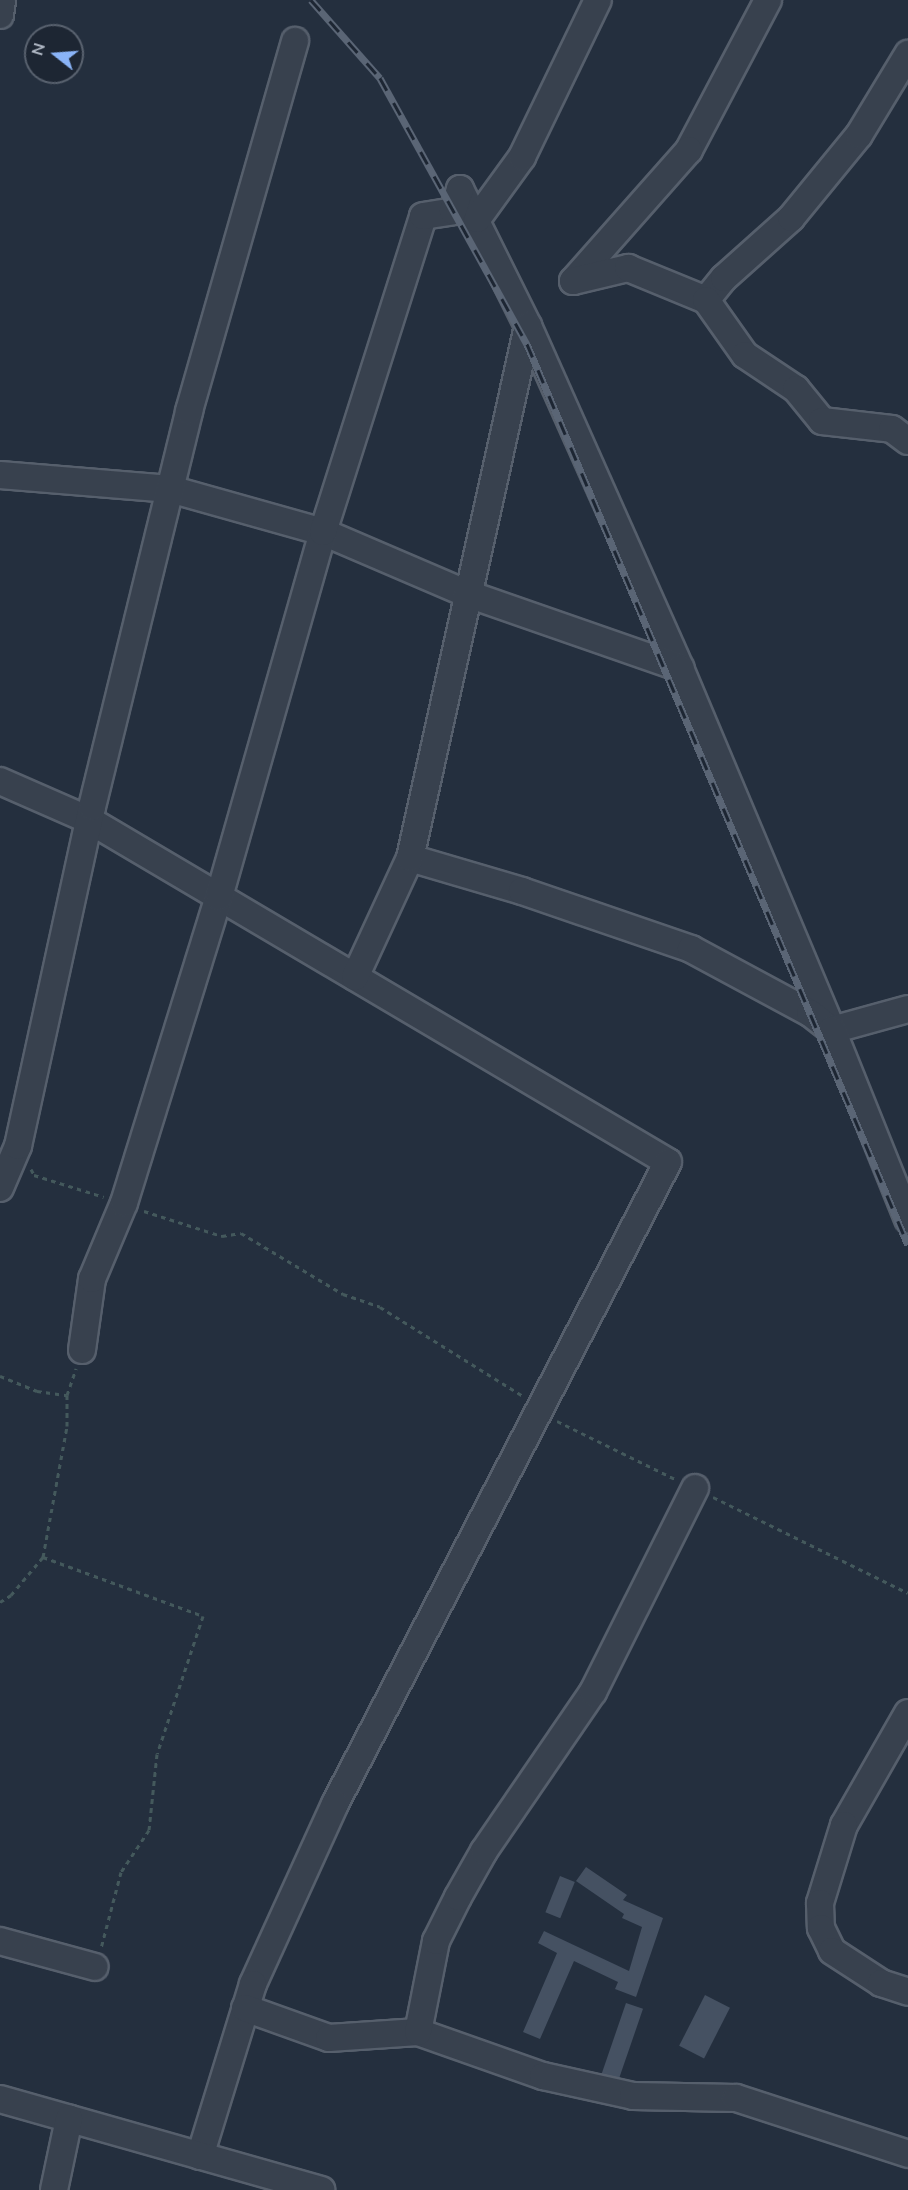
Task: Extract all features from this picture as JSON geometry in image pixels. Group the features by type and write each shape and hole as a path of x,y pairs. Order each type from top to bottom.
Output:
{"street":[{"path":"0,15 2,0"},
{"path":"477,219 522,157 598,0"},
{"path":"768,0 689,150 573,281 628,268 706,300 745,355 796,389 822,421 892,429 908,441"},
{"path":"0,1188 18,1146 89,820 170,489 295,41"},
{"path":"706,300 724,278 791,218 859,135 906,63"},
{"path":"82,1350 92,1279 124,1203 219,897 323,532 423,216 453,211 460,189 477,219 528,326 680,668 832,1030 908,1220"},
{"path":"355,977 410,858 528,326"},
{"path":"0,475 170,489 323,532 468,594 680,668"},
{"path":"0,780 89,820 668,1162 335,1804 245,2008 200,2156"},
{"path":"410,858 522,891 691,949 810,1013 832,1030"},
{"path":"832,1030 908,1009"},
{"path":"418,2032 436,1941 458,1897 484,1851 593,1692 695,1488"},
{"path":"908,1713 844,1825 820,1903 821,1928 832,1951 881,1983 908,1992"},
{"path":"0,1941 95,1967"},
{"path":"245,2008 329,2038 418,2032 543,2076 633,2096 736,2098 908,2154"},
{"path":"0,2099 321,2190"},
{"path":"54,2190 69,2119"}],"path":[{"path":"18,1146 34,1175 222,1236 241,1233 343,1294 380,1307 448,1347 520,1393 540,1412 908,1593"},
{"path":"0,1602 11,1595 43,1557 67,1426 67,1395 82,1350"},
{"path":"0,1376 37,1391 67,1395"},
{"path":"43,1557 203,1616 157,1754 149,1830 121,1872 95,1967"}],"building":[{"path":"586,1867 627,1895 623,1900 663,1918 636,1997 615,1989 618,1982 574,1961 540,2039 523,2032 557,1953 538,1943 544,1931 629,1971 642,1927 622,1918 624,1914 576,1881"},
{"path":"560,1876 575,1882 560,1918 545,1912"},
{"path":"705,1995 730,2008 704,2058 679,2046"},
{"path":"626,2003 643,2009 619,2080 602,2074"}],"railway":[{"path":"311,0 380,78 527,344 908,1245"}]}
